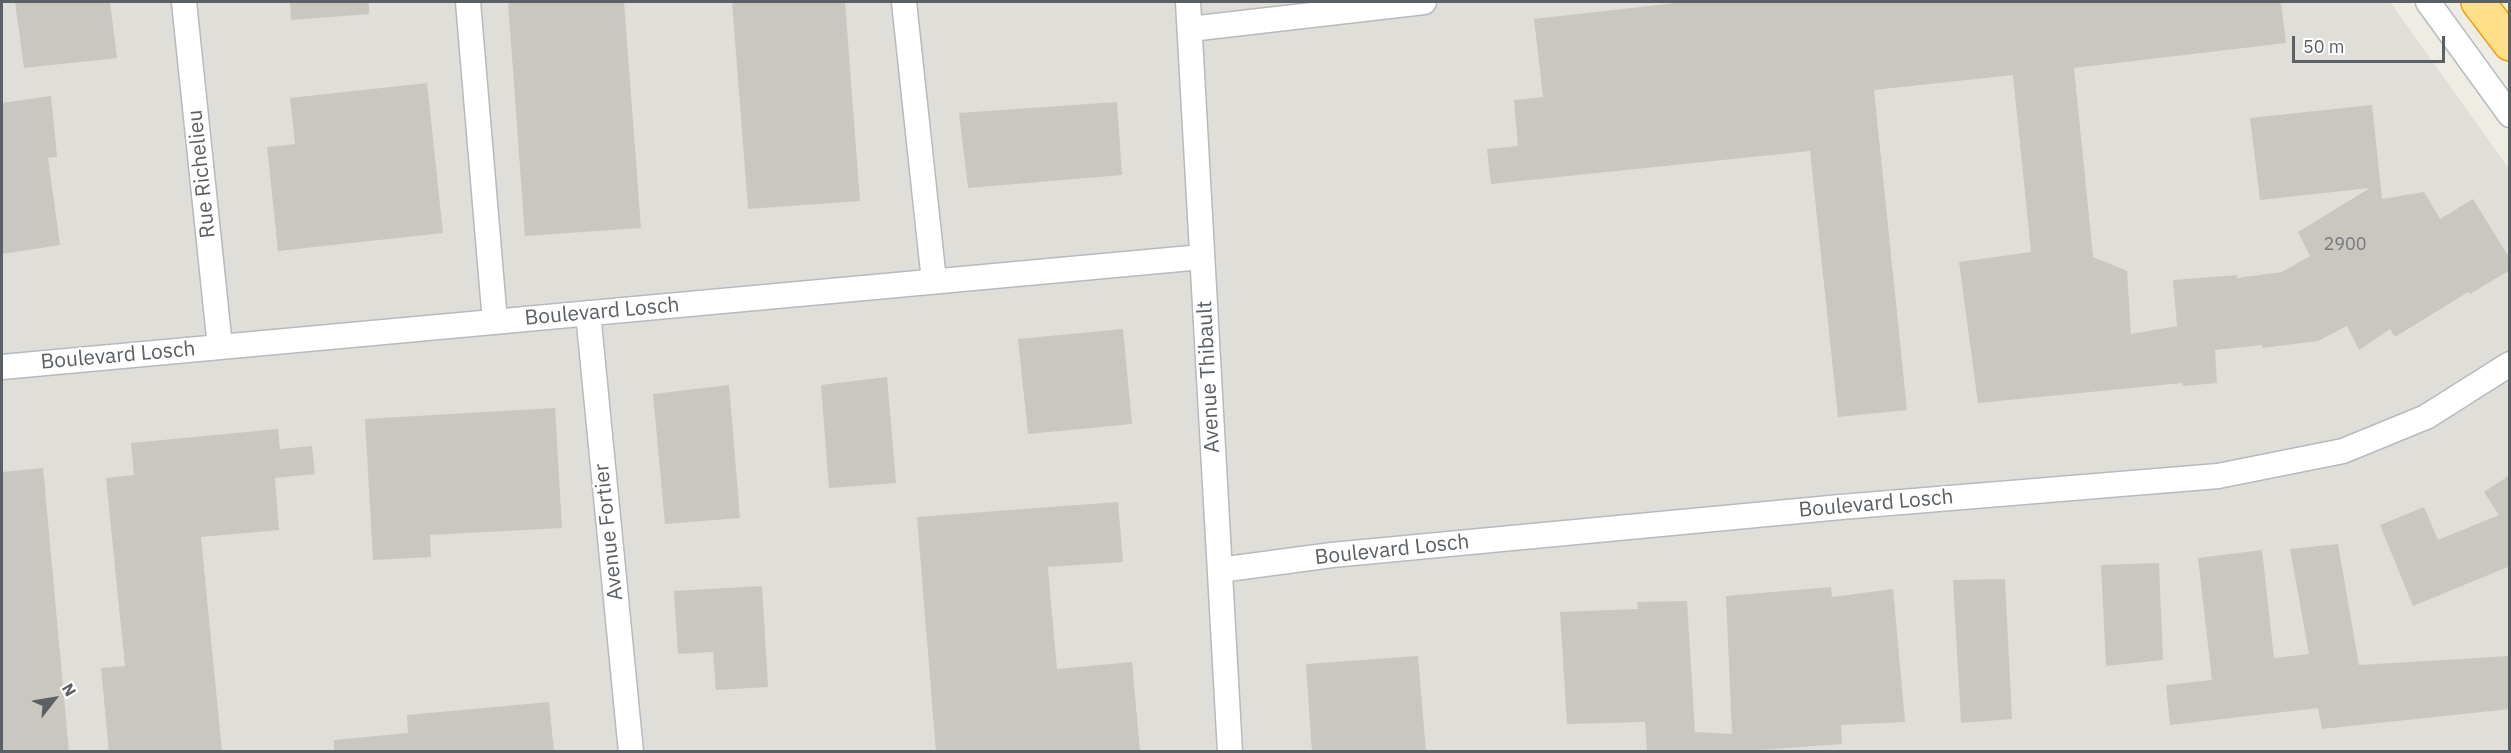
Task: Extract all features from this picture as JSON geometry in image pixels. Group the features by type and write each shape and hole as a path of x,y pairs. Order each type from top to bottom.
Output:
{"highway":[{"path":"2478,2 2510,44"}],"street":[{"name":"Rue Richelieu","path":"184,2 220,347"},
{"path":"468,2 495,322"},
{"path":"904,2 934,281"},
{"name":"Avenue Thibault","path":"1188,2 1230,752"},
{"path":"1190,29 1424,2"},
{"path":"2428,2 2510,115"},
{"name":"Boulevard Losch","path":"2,367 1202,256"},
{"name":"Avenue Fortier","path":"588,313 631,752"},
{"name":"Boulevard Losch","path":"1220,570 1332,555 1770,513 2218,476 2343,451 2426,417 2510,364"}],"shaded area":[{"path":"2,2 2390,2 2509,169 2509,751 2,751"}],"building":[{"path":"15,2 110,2 117,58 24,68"},
{"path":"290,2 369,2 369,14 291,20"},
{"path":"508,2 624,2 641,228 525,236"},
{"path":"732,2 845,2 860,201 748,209"},
{"path":"1684,2 2281,2 2286,43 2074,68 2093,257 2127,271 2131,334 2177,326 2173,280 2237,275 2237,278 2282,272 2310,256 2298,232 2370,188 2260,200 2250,118 2372,105 2382,199 2424,192 2440,219 2473,199 2510,259 2510,270 2470,294 2468,292 2395,337 2390,329 2359,350 2347,326 2318,341 2262,348 2262,345 2215,350 2217,383 2183,386 2182,383 1978,403 1959,262 2031,252 2013,75 1874,90 1907,410 1838,417 1810,151 1491,184 1487,149 1518,146 1514,100 1543,97 1534,19"},
{"path":"427,83 443,233 278,251 267,147 295,144 290,98"},
{"path":"51,96 57,157 48,158 60,245 2,254 2,103"},
{"path":"1117,102 1122,175 968,188 959,113"},
{"path":"1123,329 1132,424 1028,434 1018,339"},
{"path":"887,377 896,483 829,488 821,385"},
{"path":"729,385 740,518 665,524 653,394"},
{"path":"555,408 562,528 430,535 431,557 373,560 365,419"},
{"path":"278,429 280,449 312,446 315,474 275,478 279,530 201,537 222,752 109,752 101,668 125,666 106,478 134,475 131,443"},
{"path":"43,468 69,752 2,752 2,472"},
{"path":"2510,475 2510,566 2413,606 2380,525 2424,507 2438,540 2499,515 2484,492"},
{"path":"1118,502 1123,562 1048,567 1052,615 1057,669 1132,662 1140,752 936,752 917,517"},
{"path":"2338,544 2359,665 2510,656 2510,709 2322,729 2318,708 2170,725 2166,685 2212,680 2198,558 2262,550 2274,658 2309,654 2290,549"},
{"path":"2159,563 2163,660 2106,666 2101,565"},
{"path":"2005,579 2012,719 1961,723 1953,580"},
{"path":"762,586 768,687 716,690 713,652 678,654 674,591"},
{"path":"1831,587 1832,597 1893,589 1905,722 1841,725 1842,744 1733,752 1647,752 1645,722 1567,724 1560,612 1638,609 1637,602 1687,601 1695,732 1732,734 1726,596"},
{"path":"1418,656 1426,752 1312,752 1306,664"},
{"path":"549,702 554,752 334,752 334,740 408,733 407,715"}]}
